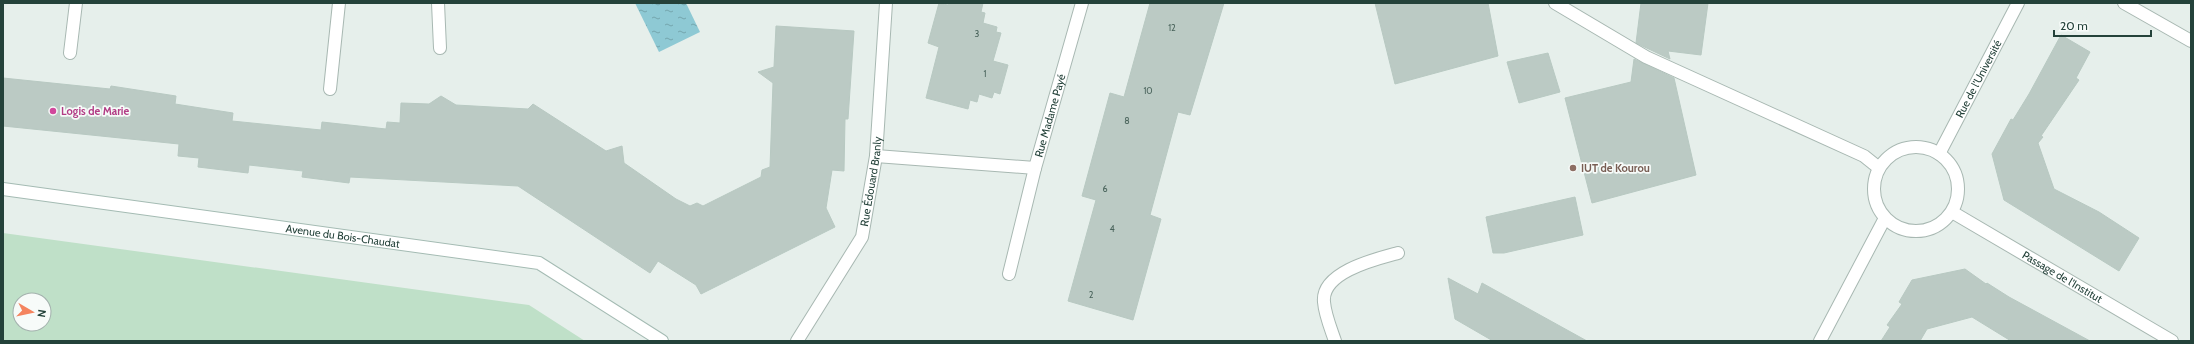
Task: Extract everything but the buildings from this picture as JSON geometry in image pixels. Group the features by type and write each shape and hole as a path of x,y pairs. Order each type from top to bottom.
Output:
{"street":[{"path":"70,53 76,3"},
{"path":"330,89 339,3"},
{"path":"438,3 440,48"},
{"name":"Rue Édouard Branly","path":"798,341 862,237 876,156 886,3"},
{"name":"Rue Madame Payé","path":"876,156 1035,168 1082,3"},
{"path":"1555,3 1646,58 1864,156 1879,168"},
{"name":"Rue de l'Université","path":"1939,154 2018,3"},
{"path":"2124,3 2191,41"},
{"path":"1918,146 1939,154 1951,165 1957,180 1958,196 1952,212 1946,220 1926,231 1904,230 1885,218 1878,207 1874,194 1875,180 1879,168 1887,159 1906,148 1918,146"},
{"path":"1008,274 1035,168"},
{"name":"Avenue du Bois-Chaudat","path":"3,189 538,263 662,341"},
{"name":"Passage de l'Institut","path":"1952,212 2172,341"},
{"path":"1820,341 1885,218"},
{"path":"1335,341 1324,301 1330,282 1364,262 1398,253"}],"green space":[{"path":"3,233 529,305 585,341 3,341"}],"water":[{"path":"635,3 686,3 700,32 659,52"}],"place":[{"name":"Logis de Marie","path":"53,111"},
{"name":"IUT de Kourou","path":"1573,168"}]}
